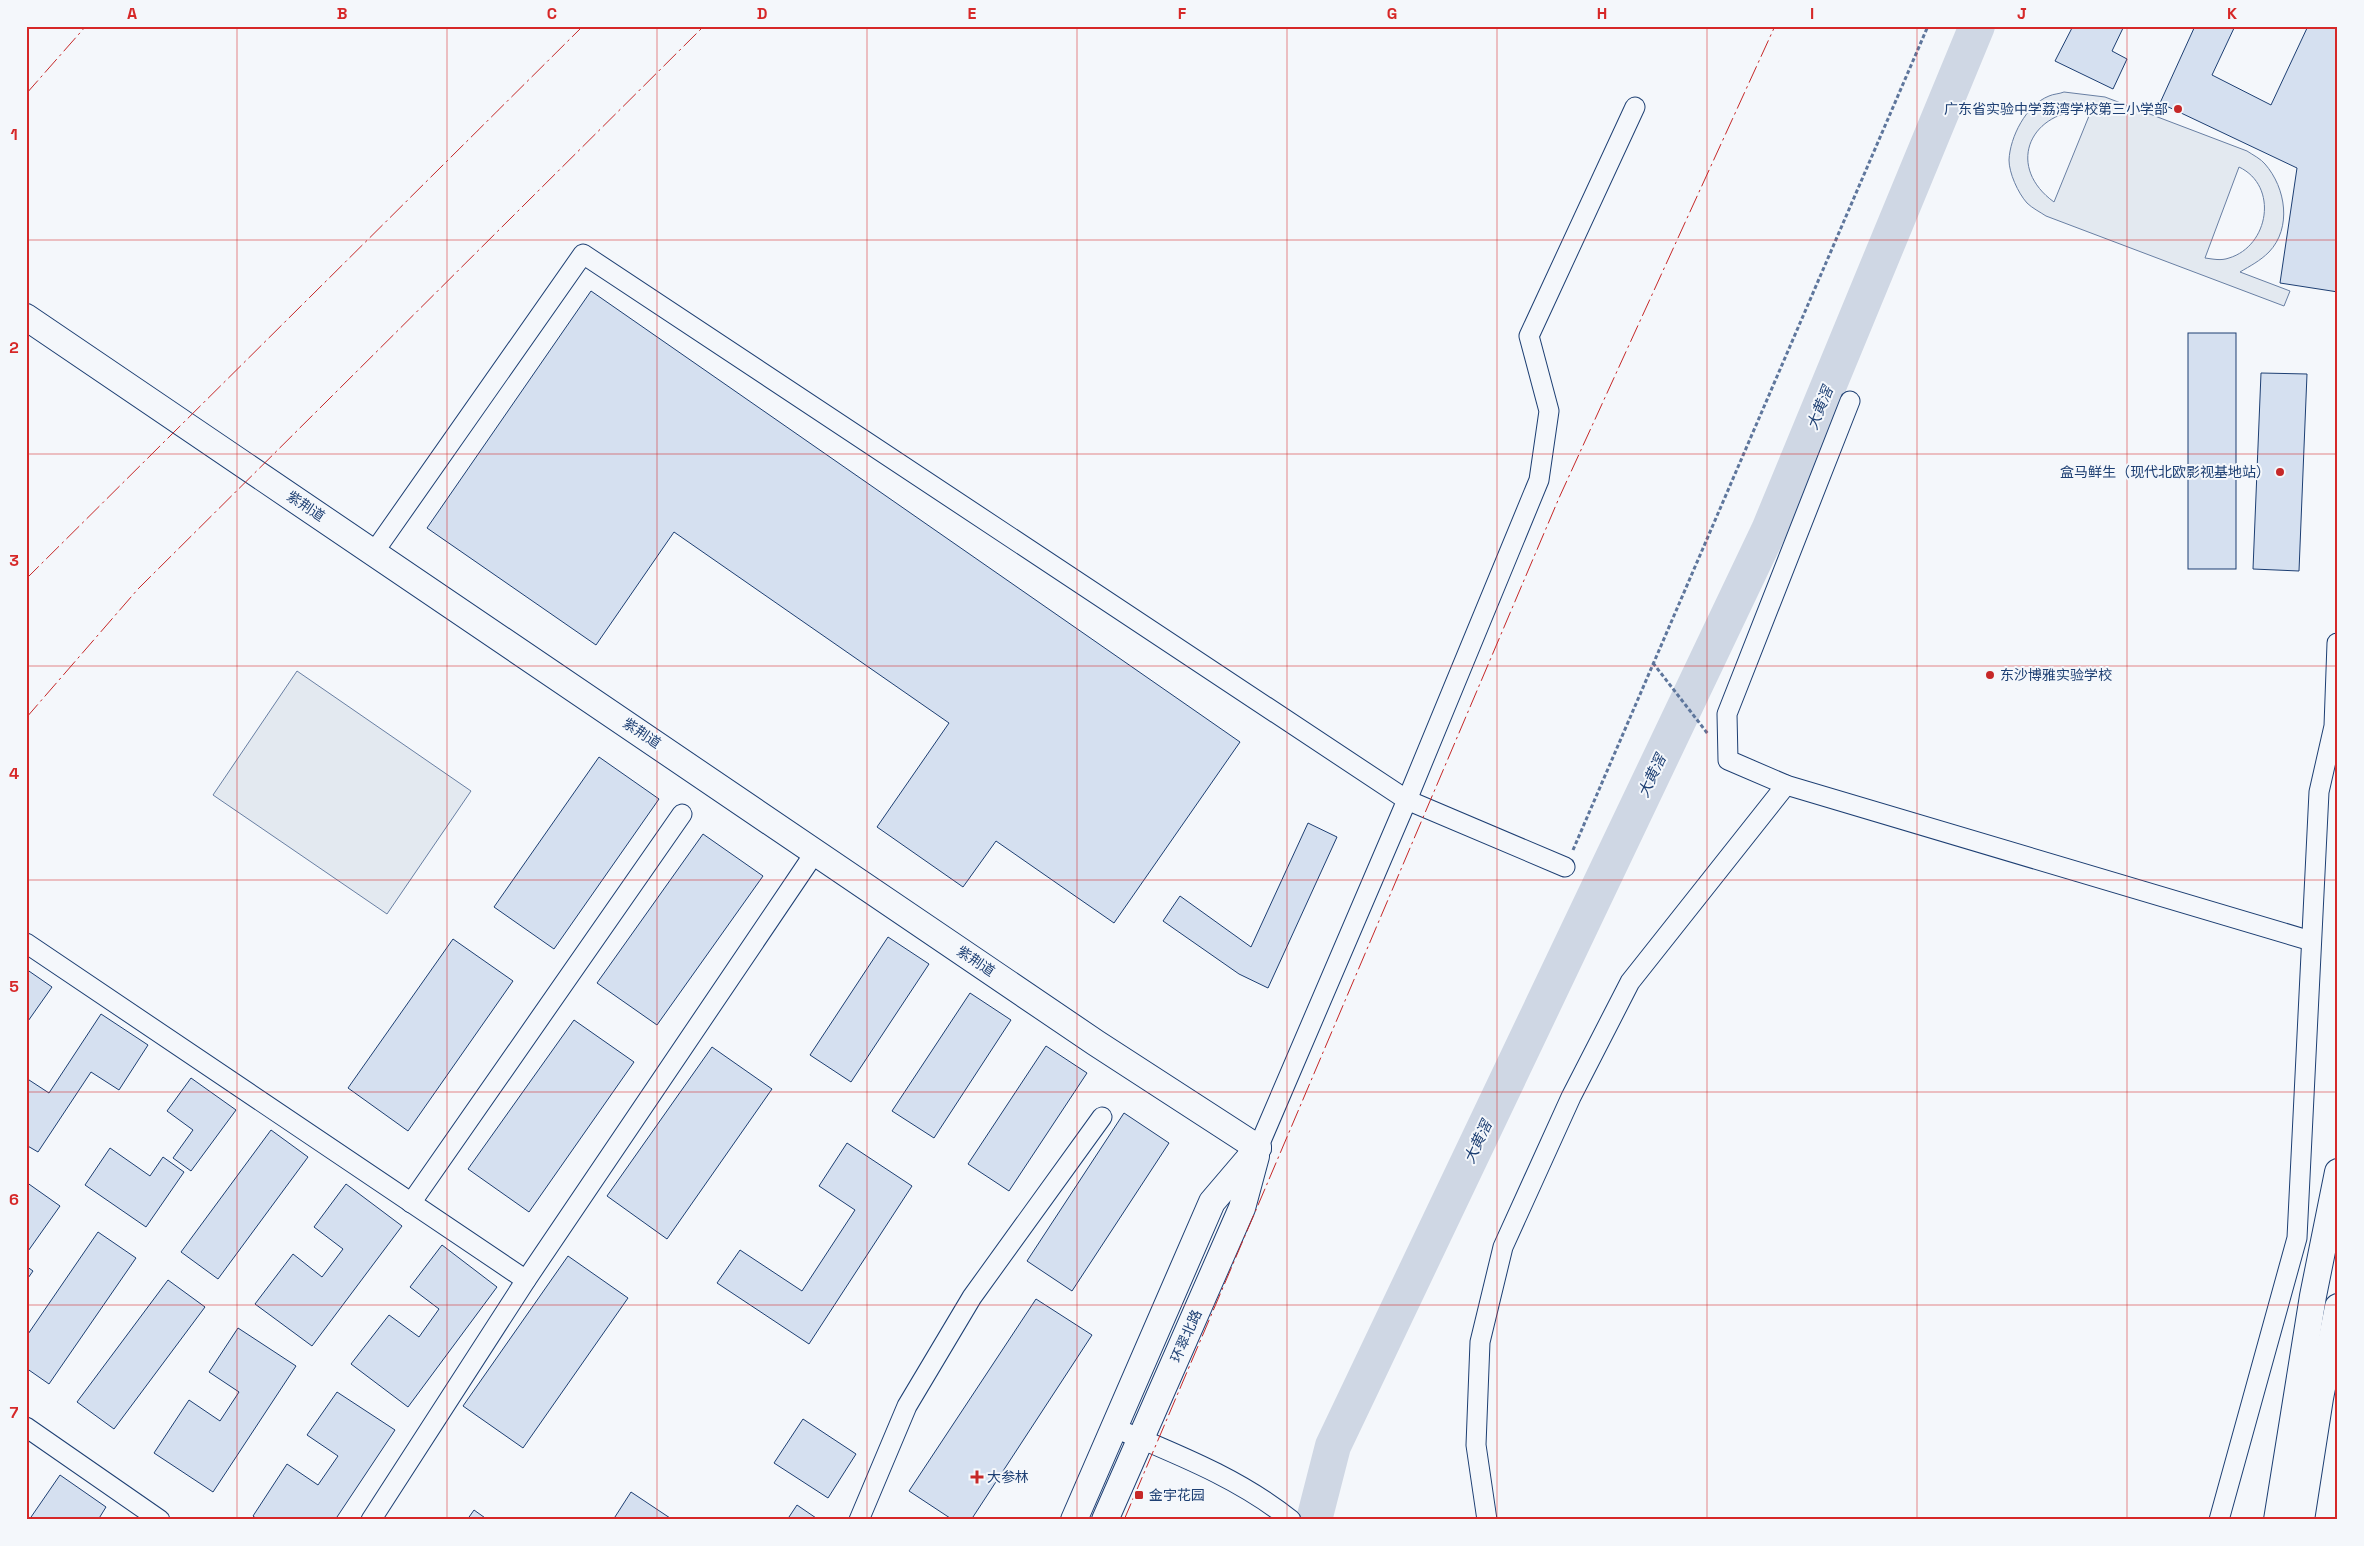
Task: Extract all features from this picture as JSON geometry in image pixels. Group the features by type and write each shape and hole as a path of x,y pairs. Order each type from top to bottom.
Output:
{"street":[{"path":"1074,1520 1212,1202 1258,1148 1407,800 1540,480 1549,411 1529,336 1635,107"},
{"path":"374,552 583,254 1407,800 1566,867"},
{"name":"紫荆道","path":"26,317 1096,1042 1258,1148"},
{"path":"1850,401 1727,714 1728,760 1786,785 2311,941"},
{"path":"2219,1520 2297,1238 2319,792 2334,726 2337,643"},
{"path":"1488,1520 1476,1445 1480,1342 1503,1247 1571,1097 1630,982 1786,785"},
{"path":"411,1203 682,814"},
{"path":"371,1520 526,1280 816,851"},
{"path":"26,944 526,1280"},
{"path":"859,1520 907,1406 972,1297 1102,1118"},
{"name":"环翠北路","path":"1105,1520 1242,1208 1258,1148"},
{"path":"2277,1520 2313,1296 2338,1172"},
{"path":"2301,1520 2320,1398 2338,1307"},
{"path":"26,1427 160,1520"},
{"path":"1115,1428 1206,1468 1266,1499 1291,1520"}],"path":[{"path":"1566,867 1652,663 1928,26"},
{"path":"1652,663 1728,760"}],"shaded area":[{"path":"2064,92 2105,97 2247,151 2263,162 2278,184 2282,196 2284,208 2281,232 2269,252 2259,261 2240,272 2290,291 2284,306 2046,216 2027,203 2012,177 2009,160 2012,142 2026,114 2033,107 2049,96","holes":["2083,110 2091,111 2054,202 2039,188 2031,174 2028,159 2030,145 2037,132 2048,121 2064,114","2239,167 2252,176 2260,188 2264,201 2264,215 2260,229 2253,241 2243,251 2226,259 2205,258"]},
{"path":"297,671 471,791 387,914 213,795"}],"building":[{"path":"2073,26 2124,26 2112,51 2127,59 2113,89 2055,61"},
{"path":"2195,26 2235,26 2212,75 2271,105 2308,26 2338,26 2338,292 2280,283 2297,168 2160,103"},
{"path":"591,291 1240,742 1114,923 996,841 963,887 877,827 949,723 674,532 596,645 427,528"},
{"path":"2188,333 2236,333 2236,569 2188,569"},
{"name":"盒马鲜生（现代北欧影视基地站）","path":"2261,373 2307,374 2299,571 2253,569"},
{"path":"599,757 659,799 554,949 494,907"},
{"path":"1308,823 1337,837 1268,988 1239,974 1163,921 1180,896 1251,947"},
{"path":"703,834 763,876 657,1025 597,983"},
{"path":"888,937 929,964 851,1082 810,1055"},
{"path":"453,939 513,981 408,1131 348,1088"},
{"path":"26,969 52,987 26,1024"},
{"path":"970,993 1011,1020 934,1138 892,1111"},
{"path":"101,1014 148,1045 119,1090 91,1072 38,1152 26,1145 26,1078 49,1093"},
{"path":"574,1020 634,1062 529,1212 468,1169"},
{"path":"1046,1046 1087,1073 1009,1191 968,1164"},
{"path":"712,1047 772,1089 667,1239 607,1196"},
{"path":"191,1078 236,1110 191,1171 173,1158 193,1130 167,1111"},
{"path":"1124,1113 1169,1143 1072,1291 1027,1261"},
{"path":"271,1130 308,1157 218,1279 181,1252"},
{"path":"847,1143 912,1186 809,1344 717,1283 740,1250 802,1291 855,1210 819,1186"},
{"path":"110,1148 150,1176 163,1157 184,1172 146,1227 85,1185"},
{"path":"26,1182 60,1206 26,1254"},
{"path":"346,1184 402,1226 312,1346 255,1304 293,1254 322,1277 343,1249 314,1227"},
{"path":"98,1232 136,1258 49,1384 26,1368 26,1337"},
{"path":"442,1245 497,1287 408,1407 351,1364 389,1315 419,1337 439,1309 410,1287"},
{"path":"568,1256 628,1298 523,1448 463,1406"},
{"path":"26,1266 33,1271 26,1281"},
{"path":"168,1280 205,1307 114,1429 77,1402"},
{"path":"1036,1299 1092,1335 971,1520 953,1520 909,1491"},
{"path":"238,1328 296,1366 213,1492 154,1453 189,1400 220,1421 239,1392 209,1372"},
{"path":"337,1392 395,1430 335,1520 258,1520 253,1516 287,1464 318,1485 338,1456 307,1435"},
{"path":"803,1419 856,1454 828,1498 774,1463"},
{"path":"60,1475 106,1507 98,1520 29,1520"},
{"path":"631,1492 673,1520 613,1520"},
{"path":"797,1505 819,1520 787,1520"},
{"path":"474,1510 488,1520 467,1520"}],"waterway":[{"name":"大黄滘","path":"1314,1520 1333,1446 1769,530 1977,26"}],"power":[{"path":"26,94 86,26"},
{"path":"26,579 583,26"},
{"path":"26,718 138,589 704,26"},
{"path":"1124,1520 1559,498 1775,26"}],"place":[{"name":"广东省实验中学荔湾学校第三小学部","path":"2178,109"},
{"name":"盒马鲜生（现代北欧影视基地站）","path":"2280,472"},
{"name":"东沙博雅实验学校","path":"1990,675"},
{"name":"大参林","path":"977,1477"},
{"name":"金宇花园","path":"1139,1495"}]}
